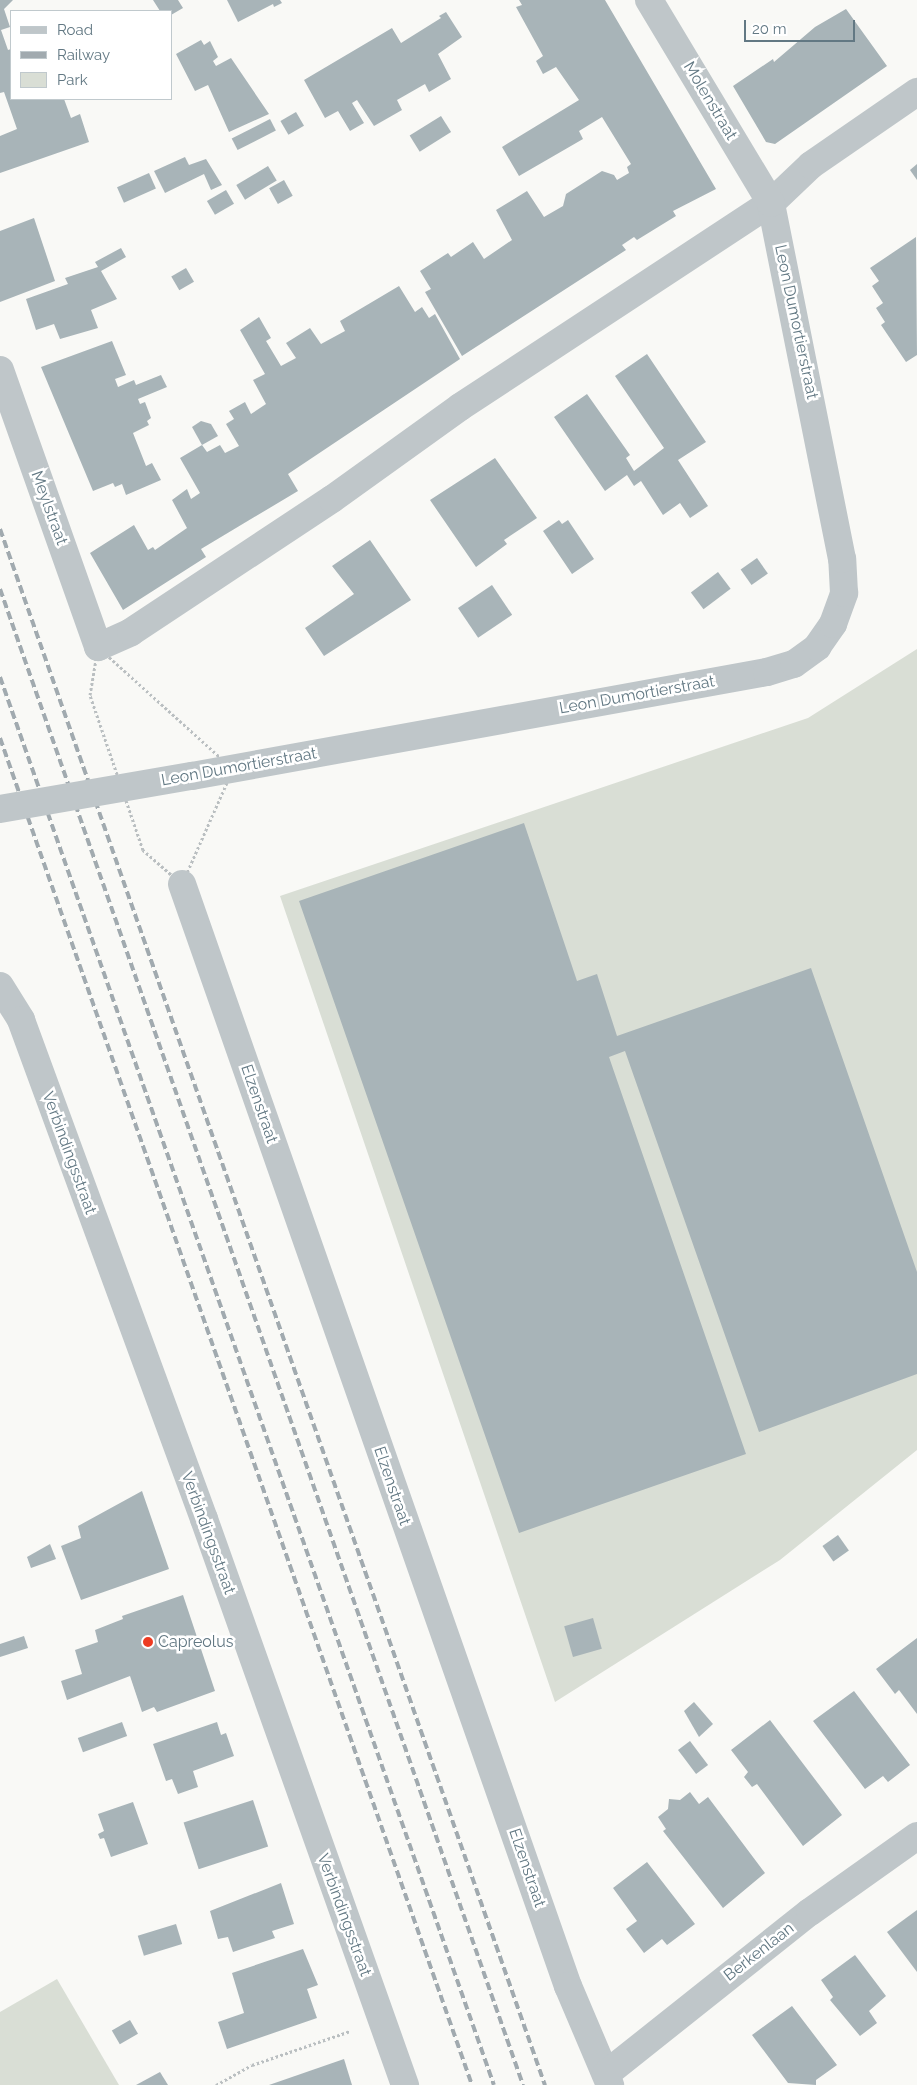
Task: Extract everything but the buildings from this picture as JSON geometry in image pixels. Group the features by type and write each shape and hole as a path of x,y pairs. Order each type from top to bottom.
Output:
{"street":[{"name":"Molenstraat","path":"650,0 771,202"},
{"path":"98,647 155,616 332,499 460,407 771,202 811,165 917,92"},
{"name":"Leon Dumortierstraat","path":"0,808 233,769 767,672 794,664 817,647 833,624 844,594 842,559 771,202"},
{"name":"Meylstraat","path":"0,370 98,647"},
{"name":"Elzenstraat","path":"182,884 568,1986 608,2080"},
{"name":"Verbindingsstraat","path":"0,986 21,1020 405,2085"},
{"name":"Berkenlaan","path":"608,2080 810,1912 917,1836"}],"path":[{"path":"98,647 233,769 195,858"},
{"path":"216,2085 252,2065 382,2020"}],"green space":[{"path":"917,649 917,1450 780,1560 555,1702 280,896 808,718"},
{"path":"57,1979 119,2085 0,2085 0,2012"}],"railway":[{"path":"0,529 545,2085"},
{"path":"0,589 523,2085"},
{"path":"0,677 494,2085"},
{"path":"0,738 472,2085"}],"place":[{"name":"Capreolus","path":"148,1642"}]}
